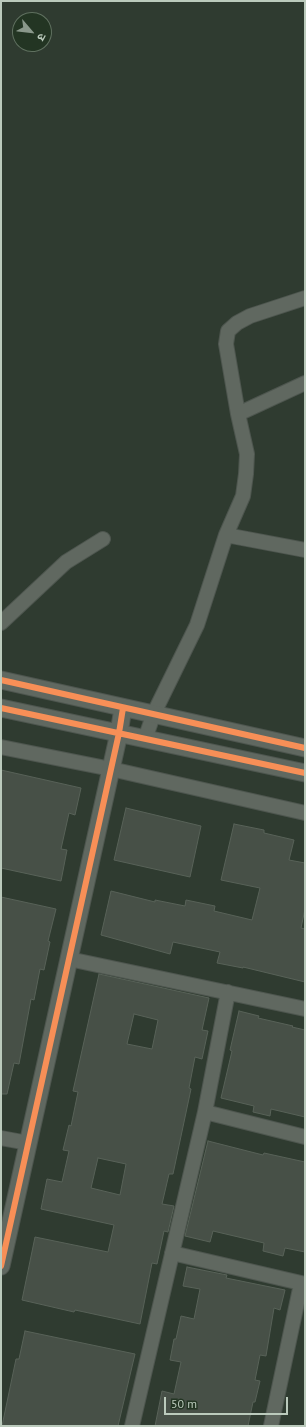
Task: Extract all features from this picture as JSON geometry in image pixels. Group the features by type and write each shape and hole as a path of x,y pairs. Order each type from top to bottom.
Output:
{"street":[{"path":"145,739 154,713 197,625 226,535 244,496 247,454 238,414 226,344 228,331 237,323 250,316 305,298"},
{"path":"238,414 305,383"},
{"path":"226,535 305,550"},
{"path":"1,623 66,562 103,539"},
{"path":"1,680 305,748"},
{"path":"1,708 305,774"},
{"path":"1,1266 111,769 123,708"},
{"path":"1,747 111,769 305,813"},
{"path":"69,959 305,1008"},
{"path":"132,1426 205,1112 228,992"},
{"path":"205,1112 305,1137"},
{"path":"1,1138 28,1143"},
{"path":"172,1253 303,1284 271,1426"}],"building":[{"path":"1,770 81,788 75,815 69,813 61,849 67,850 61,881 1,868"},
{"path":"126,808 201,826 190,877 114,860"},
{"path":"234,824 264,830 264,833 294,840 289,860 305,863 305,909 301,928 305,929 305,982 243,967 217,963 220,952 173,942 170,954 101,935 111,891 155,902 155,900 185,906 186,900 215,906 214,911 252,920 260,888 221,880"},
{"path":"1,897 56,909 48,941 50,942 44,970 40,969 34,1000 31,999 19,1064 14,1063 7,1094 1,1094"},
{"path":"99,974 209,998 202,1030 208,1031 202,1059 195,1057 189,1088 191,1089 173,1174 169,1174 162,1204 174,1206 168,1232 164,1231 157,1264 152,1263 140,1324 75,1310 74,1312 22,1300 35,1237 108,1252 114,1225 41,1209 47,1179 62,1182 69,1151 63,1150 69,1125 71,1126 78,1092 73,1091","holes":["134,1014 158,1020 152,1049 127,1044","98,1158 126,1164 120,1195 91,1188"]},
{"path":"239,1011 259,1016 258,1018 305,1030 305,1117 271,1109 270,1116 253,1112 254,1106 221,1098 232,1051 230,1050"},
{"path":"208,1141 263,1155 264,1153 305,1162 305,1252 285,1248 283,1256 263,1251 264,1243 213,1231 210,1242 185,1236"},
{"path":"187,1267 227,1275 226,1278 285,1290 280,1310 274,1308 266,1356 260,1355 255,1380 260,1381 255,1402 253,1402 248,1426 155,1426 162,1391 174,1394 181,1362 170,1360 174,1339 176,1339 181,1316 194,1319 200,1289 183,1286"},
{"path":"25,1331 135,1354 118,1426 2,1426 16,1359 19,1359"}],"cycle path":[{"path":"1,680 305,748"},
{"path":"1,708 305,773"},
{"path":"1,1266 119,733 123,708"}]}
